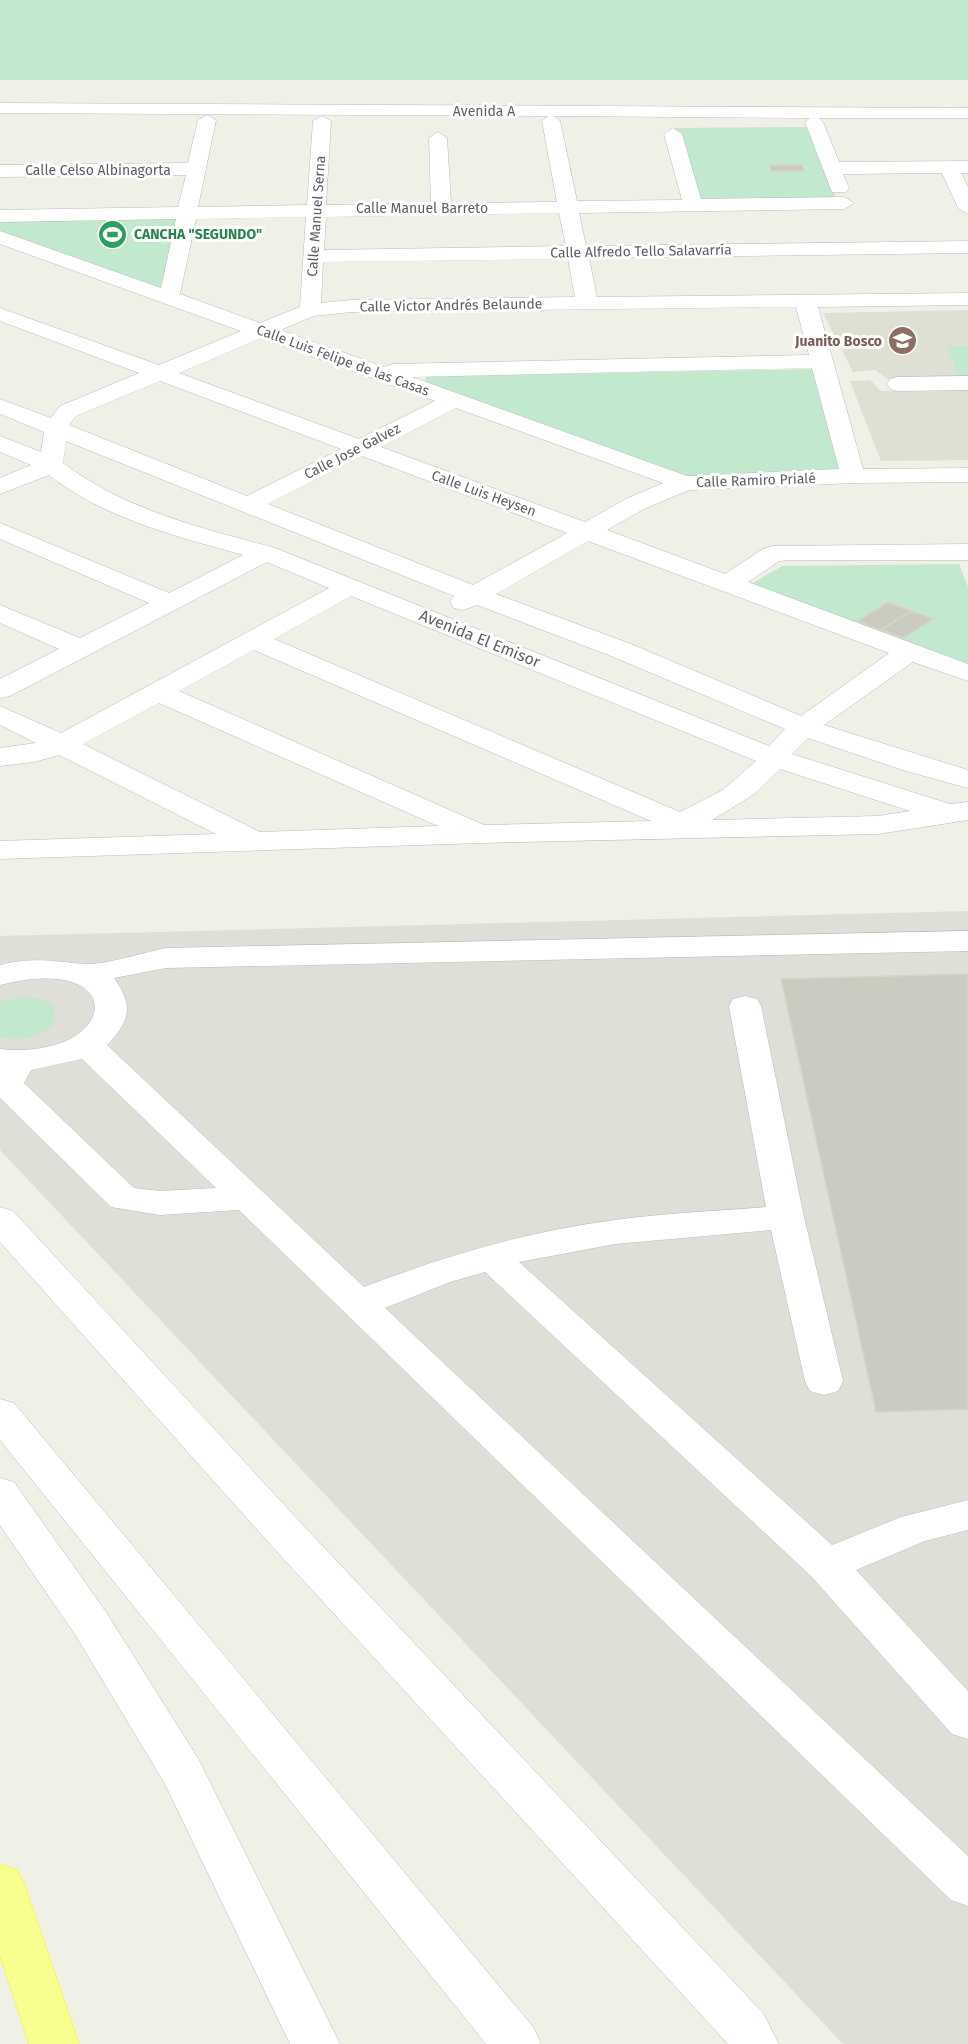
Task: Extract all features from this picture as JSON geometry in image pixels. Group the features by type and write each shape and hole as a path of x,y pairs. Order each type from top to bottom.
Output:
{"highway":[{"path":"0,1884 54,2044"}],"street":[{"path":"0,94 789,94"},
{"name":"Avenida A","path":"0,108 968,113"},
{"name":"Avenida A","path":"0,120 968,122"},
{"path":"169,297 207,120"},
{"name":"Calle Manuel Serna","path":"310,310 322,121"},
{"path":"551,121 566,207 587,302"},
{"path":"814,122 853,226"},
{"path":"673,134 693,205"},
{"path":"438,138 441,208"},
{"path":"832,168 959,167 968,208"},
{"name":"Calle Celso Albinagorta","path":"0,171 195,170"},
{"name":"Calle Manuel Barreto","path":"0,216 316,209 693,205 853,226"},
{"name":"Calle Alfredo Tello Salavarría","path":"315,256 576,252 853,226 968,247"},
{"name":"Calle Luis Felipe de las Casas","path":"0,237 685,483"},
{"name":"Calle Victor Andrés Belaunde","path":"56,428 68,411 310,310 351,306 587,302 968,299"},
{"path":"805,300 853,476"},
{"name":"Calle Luis Heysen","path":"0,314 968,673"},
{"path":"375,372 820,361"},
{"path":"898,384 968,383"},
{"name":"Calle Jose Galvez","path":"250,504 455,400"},
{"path":"0,406 474,595 621,650 804,726 916,765 968,779"},
{"path":"0,487 51,465 56,428"},
{"name":"Avenida El Emisor","path":"0,443 51,465 78,486 118,507 193,533 266,553 772,757 958,812"},
{"name":"Calle Ramiro Prialé","path":"434,619 635,504 685,483 853,476 968,475"},
{"path":"0,530 170,602"},
{"path":"728,584 772,554 791,552 966,557"},
{"path":"0,690 266,553"},
{"path":"0,757 34,753 61,745 351,586"},
{"path":"0,613 80,648"},
{"path":"254,640 678,822"},
{"path":"641,830 694,817 738,791 752,781 772,757 804,726 910,651"},
{"path":"158,692 480,834"},
{"path":"0,714 256,842"},
{"path":"0,850 480,834 878,825 958,812"},
{"path":"85,974 166,958 968,941"},
{"path":"0,975 37,967 63,968 85,974 102,985 111,999 111,1015 103,1030 86,1044 63,1055 8,1062 6,1080 8,1087 124,1198 160,1203 247,1198"},
{"path":"745,1006 786,1217 824,1381"},
{"path":"86,1044 358,1304 963,1873"},
{"path":"358,1304 436,1273 492,1258 615,1232 786,1217"},
{"path":"0,1219 285,1533 746,2029 754,2044"},
{"path":"492,1258 826,1564 968,1721"},
{"path":"0,1413 516,2044"},
{"path":"0,1493 91,1624 183,1773 315,2044"},
{"path":"826,1564 916,1528 968,1515"}],"shaded area":[{"name":"Juanito Bosco","path":"968,310 968,381 893,383 875,370 853,372 823,313"},
{"path":"870,380 881,391 968,389 968,460 881,461 850,381"},
{"path":"968,911 968,2044 843,2044 0,1150 0,936"}],"green space":[{"path":"0,0 968,0 968,80 0,80"},
{"path":"808,127 837,201 696,203 675,128"},
{"path":"179,216 161,292 0,235 0,220"},
{"path":"947,346 968,346 968,375 959,376"},
{"path":"815,369 847,470 686,476 425,383 426,376"},
{"path":"959,564 968,587 968,667 748,586 782,566"},
{"path":"26,996 47,1001 53,1006 56,1020 38,1035 23,1039 0,1037 0,1002"}],"building":[{"path":"770,165 802,165 804,171 771,171"},
{"path":"888,602 911,611 881,630 858,621"},
{"path":"911,611 933,619 904,638 881,630"},
{"path":"968,974 968,1409 876,1412 781,979"}],"place":[{"name":"CANCHA \"SEGUNDO\"","path":"113,234"},
{"name":"Juanito Bosco","path":"903,341"}]}
